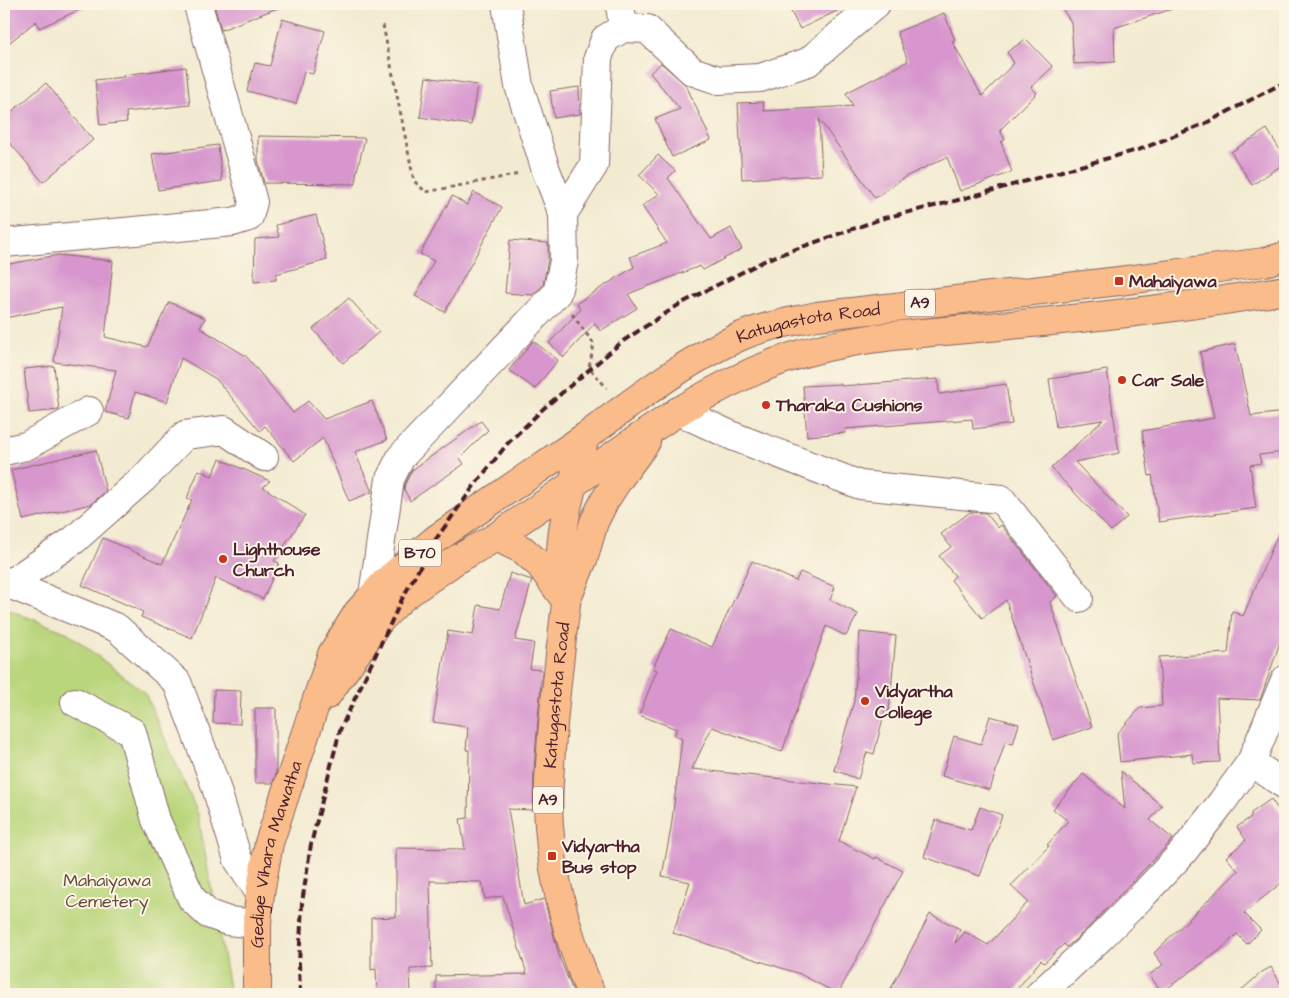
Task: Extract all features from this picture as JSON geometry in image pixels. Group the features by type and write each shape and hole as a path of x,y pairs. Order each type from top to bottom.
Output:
{"main road":[{"name":"Katugastota Road","path":"592,994 571,941 560,897 552,856 548,787 552,724 566,601 561,553 566,514 584,437 667,377 740,337 772,326 817,316 1119,281 1264,262 1285,256"},
{"name":"Katugastota Road","path":"566,601 584,557 594,522 605,500 618,480 668,417 722,386 755,371 822,348 850,342 908,334 1042,322 1189,305 1285,290"},
{"name":"Gedige Vihara Mawatha","path":"312,717 380,620 403,597 456,560 496,537 668,417"},
{"name":"Gedige Vihara Mawatha","path":"257,994 257,924 260,893 270,843 332,654 358,612 385,582 436,539 584,437"},
{"path":"496,537 523,550 540,565 566,601"}],"street":[{"path":"373,595 390,479 401,457 557,293 564,261 563,214 546,170 519,86 506,4"},
{"path":"563,214 594,165 598,58 605,39 621,16 647,29 692,71 718,80 760,78 808,62 876,4"},
{"path":"4,243 233,222 249,217 254,202 198,5"},
{"path":"4,451 26,446 89,411"},
{"path":"668,417 735,437 860,485 1001,499 1078,598"},
{"path":"6,583 74,540 144,478 185,435 224,430 264,457"},
{"path":"6,583 117,628 176,682 214,781 238,860 260,893"},
{"path":"1040,994 1102,937 1183,852 1242,777 1252,762 1285,680"},
{"path":"75,702 132,732 156,820 192,899 208,914 228,921 257,924"},
{"path":"1252,762 1285,785"}],"path":[{"path":"383,25 414,181 426,192 546,170"},
{"path":"557,293 594,344 589,368 624,408"}],"green space":[{"name":"Mahaiyawa Cemetery","path":"4,608 68,633 145,693 198,814 230,994 4,994"}],"building":[{"path":"4,4 92,4 39,28 36,21 4,47"},
{"path":"214,4 284,4 285,5 221,30"},
{"path":"787,4 851,4 800,29"},
{"path":"1059,4 1174,4 1175,8 1114,28 1115,62 1074,64 1071,22"},
{"path":"944,13 955,40 952,41 982,96 1014,63 1007,52 1026,39 1053,67 1031,87 1037,93 1000,130 1005,140 1001,142 1012,172 960,191 947,157 905,177 875,198 819,119 822,175 742,179 738,103 763,102 764,111 853,106 846,93 908,61 897,32"},
{"path":"282,19 325,31 313,74 304,72 296,104 247,91 255,63 270,66"},
{"path":"661,63 686,85 711,140 672,157 655,119 680,109 650,73"},
{"path":"186,67 190,105 126,112 127,122 100,125 95,80"},
{"path":"426,77 477,85 471,125 420,117"},
{"path":"46,83 93,140 43,182 4,136 4,118"},
{"path":"579,87 580,114 554,118 550,91"},
{"path":"1267,129 1285,158 1285,163 1252,185 1231,152"},
{"path":"258,136 365,138 356,175 356,184 264,183 258,160"},
{"path":"218,145 222,181 158,190 152,154"},
{"path":"658,155 675,171 668,178 711,239 731,228 742,249 703,270 700,266 628,294 637,308 600,331 595,323 564,357 549,343 580,310 577,303 634,267 630,257 667,243 642,206 659,194 639,175"},
{"path":"474,192 502,207 445,312 415,296 434,261 420,254 452,196 467,205"},
{"path":"316,215 327,260 276,274 276,280 254,282 255,239 279,237 276,225"},
{"path":"510,240 548,243 548,259 543,285 533,295 505,293"},
{"path":"58,255 113,261 105,337 147,347 169,302 205,318 200,328 246,356 293,413 308,401 324,419 372,401 387,440 355,452 372,492 349,501 323,438 294,461 265,426 260,431 216,379 181,358 167,402 135,392 129,418 105,412 116,370 54,362 62,307 4,318 4,265"},
{"path":"349,298 379,332 343,363 313,329"},
{"path":"533,341 558,360 535,389 509,370"},
{"path":"1235,344 1251,416 1285,412 1285,452 1259,455 1261,463 1250,465 1256,508 1159,522 1152,475 1149,476 1142,431 1214,418 1200,352"},
{"path":"54,366 59,410 29,413 24,369"},
{"path":"1107,370 1119,453 1075,462 1127,517 1111,531 1051,468 1103,420 1056,427 1049,379"},
{"path":"938,379 939,394 1006,384 1012,424 973,429 972,419 845,429 845,433 807,436 803,386 841,384 841,386"},
{"path":"481,421 488,430 460,458 464,464 410,501 404,489 412,470"},
{"path":"96,450 106,491 91,504 23,520 11,470"},
{"path":"220,459 270,481 263,487 305,515 274,561 279,563 263,599 216,578 192,638 141,617 143,612 82,585 103,538 162,564 192,500 187,498 199,470 212,476"},
{"path":"970,512 986,513 998,528 1001,525 1057,596 1050,602 1092,727 1053,740 1006,600 982,618 951,580 955,576 939,556 951,547 941,534"},
{"path":"1285,518 1285,628 1260,700 1217,698 1220,762 1193,763 1192,754 1120,762 1117,734 1140,708 1162,706 1159,657 1228,653 1232,611 1243,616"},
{"path":"752,561 796,581 800,572 835,587 830,600 858,614 846,636 826,626 782,752 712,727 692,769 856,787 839,841 903,871 838,994 800,974 673,933 690,882 662,876 671,828 682,739 674,735 677,729 639,715 657,670 653,668 671,629 712,647"},
{"path":"510,573 532,580 515,640 534,643 530,669 542,670 534,769 533,810 508,809 524,905 544,899 560,959 574,994 436,994 436,976 527,974 503,896 485,899 482,882 430,881 432,968 410,969 411,994 377,994 376,969 371,970 371,918 396,917 396,848 465,849 460,819 468,818 469,750 466,750 468,727 433,722 448,631 473,635 478,605 500,609"},
{"path":"860,632 896,636 889,711 885,710 874,754 867,752 858,779 834,770 854,701"},
{"path":"214,690 241,691 240,724 213,723"},
{"path":"255,708 276,708 276,773 273,783 255,783"},
{"path":"990,716 1019,724 1013,744 1005,742 990,790 942,776 954,736 981,744"},
{"path":"1121,771 1162,806 1150,820 1173,839 1090,926 1067,947 1064,944 1044,963 1041,960 1013,994 888,994 930,914 960,929 955,943 965,932 988,945 1028,902 1011,886 1049,846 1047,845 1068,821 1053,809 1083,774 1125,809"},
{"path":"1271,799 1285,819 1285,880 1244,913 1261,930 1247,944 1237,934 1219,951 1162,992 1149,975 1163,965 1154,953 1238,871 1226,857 1246,840 1237,827 1251,817 1251,813"},
{"path":"980,807 1002,815 980,876 924,857 935,820 971,830"},
{"path":"1271,967 1285,994 1237,994 1262,972"}],"railway":[{"path":"300,994 299,964 302,903 311,844 340,730 403,597 436,539 508,443 544,408 623,341 680,304 768,259 884,218 951,202 1141,149 1206,123 1285,82"}],"place":[{"name":"Mahaiyawa","path":"1119,281"},
{"name":"Car Sale","path":"1122,380"},
{"name":"Tharaka Cushions","path":"766,405"},
{"name":"Lighthouse Church","path":"223,559"},
{"name":"Vidyartha College","path":"865,701"},
{"name":"Vidyartha Bus stop","path":"552,856"}]}
